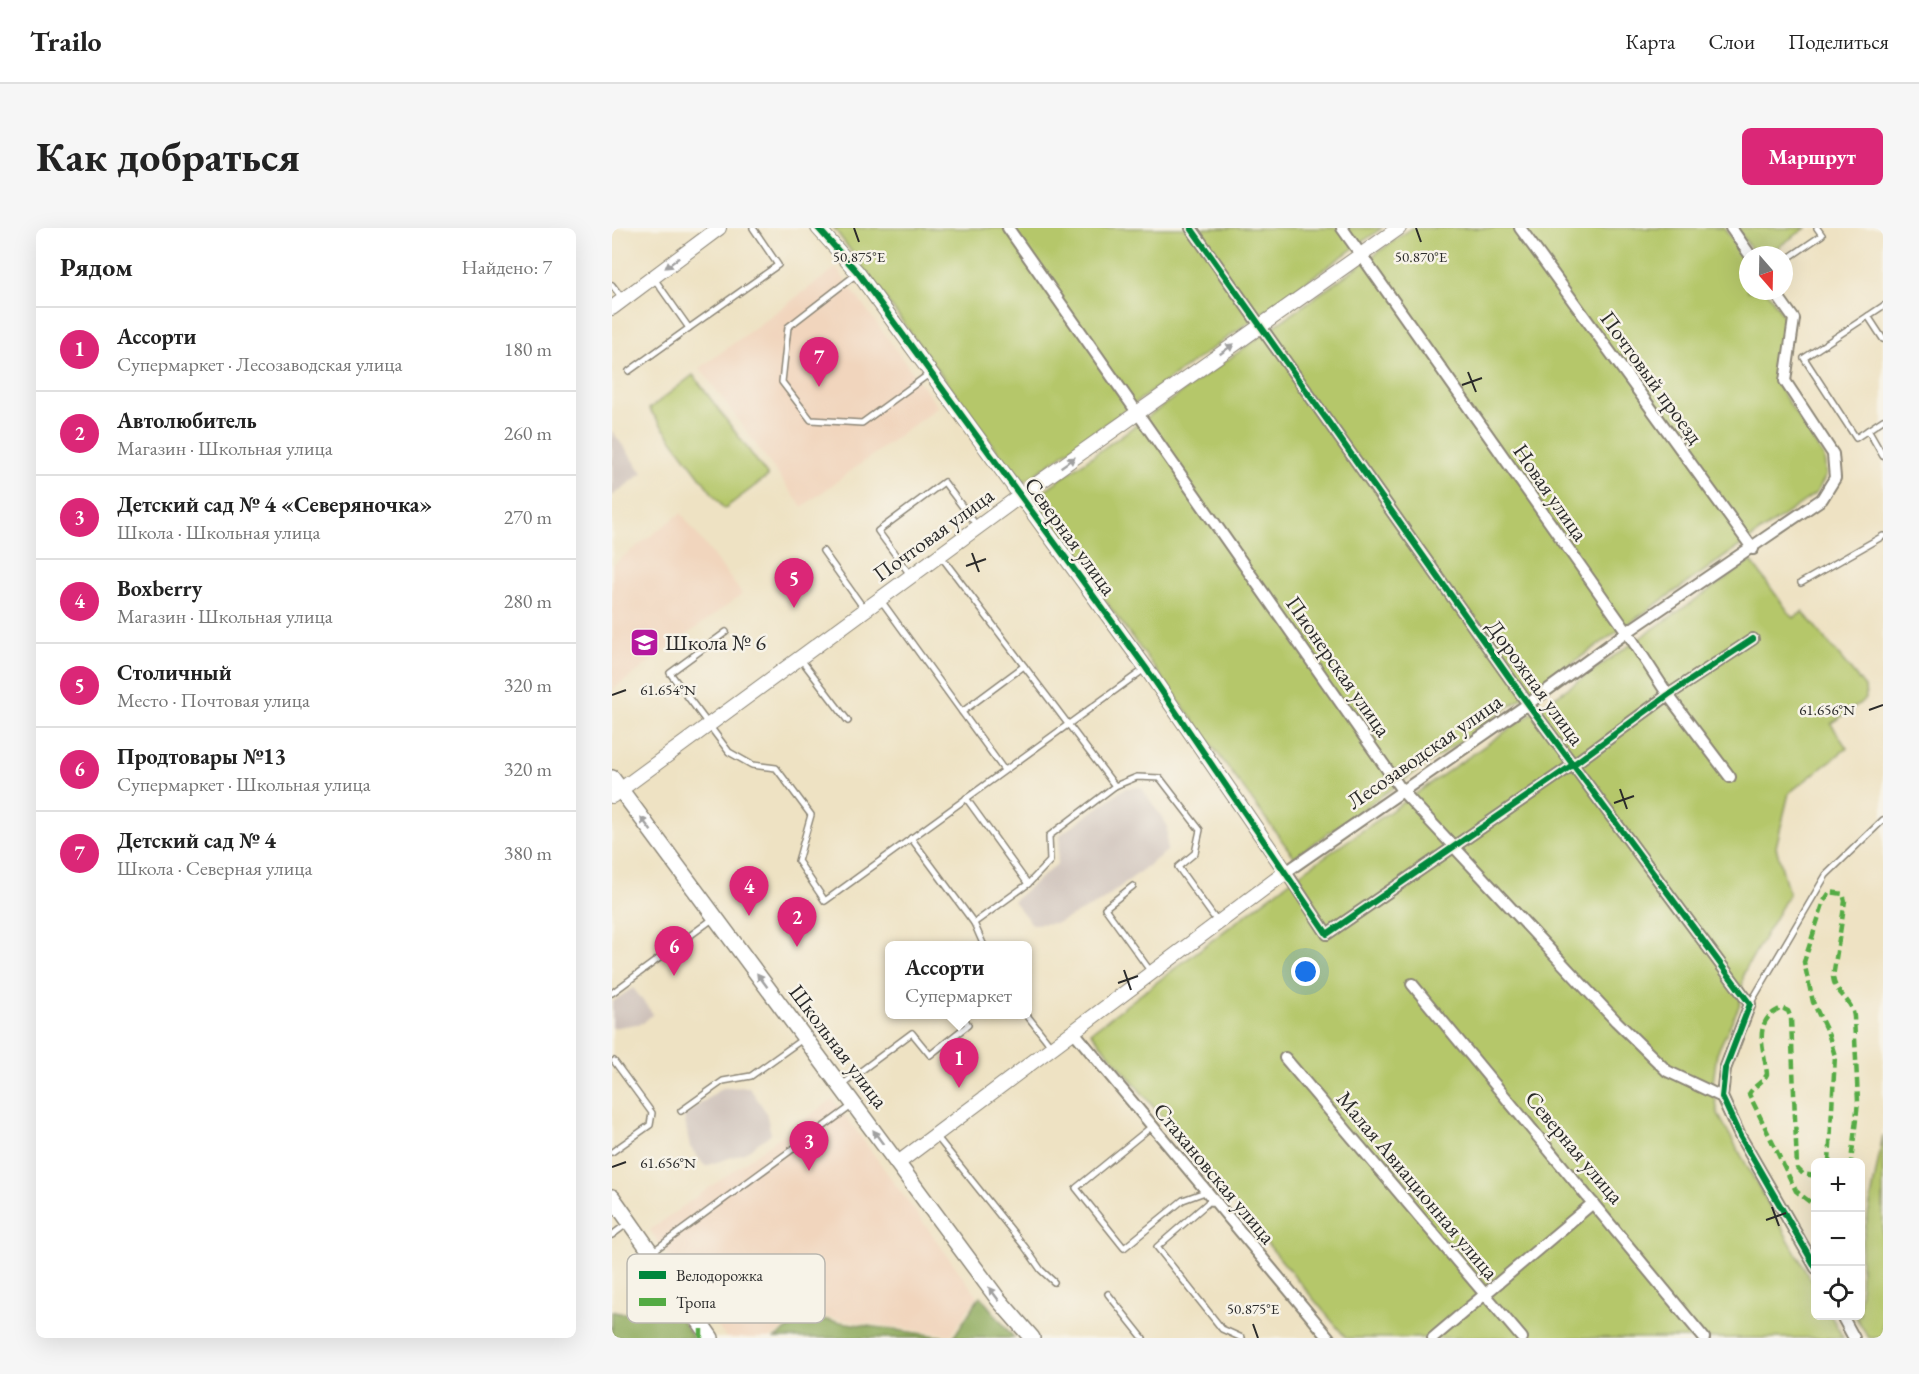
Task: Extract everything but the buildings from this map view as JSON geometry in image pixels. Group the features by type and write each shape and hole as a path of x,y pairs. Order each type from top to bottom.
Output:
{"main road":[{"name":"Школьная улица","path":"615,788 716,918 998,1299 1032,1338"},
{"path":"612,1197 651,1253"},
{"path":"700,1323 711,1338"}],"street":[{"path":"618,304 719,228"},
{"name":"Северная улица","path":"818,228 858,273 1146,668 1286,872"},
{"name":"Пионерская улица","path":"1008,228 1403,792 1667,1071 1722,1097"},
{"name":"Дорожная улица","path":"1191,228 1528,704 1750,1004"},
{"name":"Новая улица","path":"1342,228 1627,632 1668,695 1730,777"},
{"name":"Почтовая улица","path":"615,788 709,725 1020,496 1399,228"},
{"name":"Почтовый проезд","path":"1520,228 1752,549"},
{"path":"1731,228 1744,246"},
{"name":"Лесозаводская улица","path":"898,1163 1286,872 1403,792 1627,632 1752,549 1822,499 1835,478 1833,454 1785,381 1794,320 1780,300"},
{"path":"1286,872 1327,934 1574,764 1668,695 1753,639"},
{"name":"Северная улица","path":"1412,984 1704,1338"},
{"path":"1750,1004 1725,1069 1722,1097 1740,1136 1814,1266"},
{"name":"Стахановская улица","path":"1074,1032 1208,1196 1329,1338"},
{"name":"Малая Авиационная улица","path":"1285,1058 1522,1338"},
{"path":"1433,1338 1593,1203"},
{"path":"1844,1320 1854,1338"}],"lane":[{"path":"629,371 778,265 753,228"},
{"path":"1793,255 1822,235 1817,228"},
{"path":"858,273 788,327 782,382 811,420 861,423 931,373"},
{"path":"653,277 689,328"},
{"path":"612,285 618,304"},
{"path":"1883,306 1804,358 1856,438 1883,420"},
{"path":"1868,316 1883,339"},
{"path":"1868,430 1883,456"},
{"path":"911,576 878,531 944,482 978,527"},
{"path":"1801,583 1883,536"},
{"path":"823,550 865,610"},
{"path":"940,555 1115,786"},
{"path":"880,599 1004,770"},
{"path":"726,632 670,673 729,752 752,765 776,768 811,815 798,861 825,901 1146,668"},
{"path":"800,658 848,722"},
{"path":"962,712 1024,666"},
{"path":"974,923 1028,884 1050,861 1049,836 1115,786 1137,777 1160,778 1200,830 1195,853 1178,867 1219,924"},
{"path":"966,798 1028,884"},
{"path":"1750,1004 1826,875 1883,820"},
{"path":"911,838 974,923 982,941"},
{"path":"1133,886 1105,908 1152,973"},
{"path":"612,993 716,918"},
{"path":"841,1086 912,1033 930,1055 968,1025 965,1019"},
{"path":"1030,1019 1052,1048"},
{"path":"681,1111 723,1081 751,1076 805,1038"},
{"path":"612,1152 650,1125 652,1113 613,1060"},
{"path":"651,1253 854,1104"},
{"path":"1151,1126 1076,1188 1124,1248 1183,1200 1208,1196"},
{"path":"935,1135 1041,1270 1054,1282"},
{"path":"1208,1196 1157,1247 1222,1329 1242,1338"},
{"path":"612,1234 629,1222"},
{"path":"1108,1294 1143,1338"}],"shaded area":[{"path":"836,268 938,407 802,507 700,368"},
{"path":"612,431 643,473 612,496"},
{"name":"Школа № 6","path":"681,513 742,594 612,690 612,565"},
{"path":"1141,787 1167,825 1167,851 1099,903 1057,923 1032,924 1013,901 1057,864 1060,835 1125,788"},
{"path":"633,988 653,1014 643,1023 612,1028 612,1002"},
{"path":"749,1087 766,1112 771,1134 744,1153 705,1166 690,1147 684,1116 722,1088"},
{"path":"833,1099 977,1296 951,1335 825,1317 825,1254 667,1254 650,1230"},
{"path":"715,1323 792,1323 770,1338 726,1338"}],"green space":[{"path":"834,228 1382,228 1021,484"},
{"path":"1412,228 1724,228 1739,250 1739,300 1773,300 1785,318 1776,383 1824,457 1826,476 1816,493 1294,857 1031,500"},
{"path":"1737,228 1806,228 1779,246 1749,246"},
{"path":"693,375 768,476 724,509 649,409"},
{"path":"1751,561 1793,618 1803,612 1865,687 1866,699 1831,724 1847,748 1789,793 1776,847 1789,894 1744,972 1740,1004 1717,1053 1713,1083 1718,1114 1811,1280 1811,1320 1833,1320 1843,1338 1346,1338 1091,1032 1297,876"},
{"path":"1883,1135 1883,1338 1869,1338 1858,1320 1865,1320 1865,1231"},
{"path":"980,1296 1014,1338 953,1338"},
{"path":"612,1311 627,1313 627,1323 683,1323 694,1338 612,1338"},
{"path":"825,1320 952,1338 775,1338 796,1323 825,1323"}],"marked path":[{"path":"1829,1158 1835,1056 1829,1036 1813,1002 1804,962 1824,901 1830,892 1843,894 1845,901 1833,977 1837,988 1850,1005 1854,1017 1858,1102 1851,1158"},
{"path":"1811,1175 1803,1174 1797,1168 1791,1018 1788,1011 1782,1008 1766,1020 1762,1045 1767,1074 1749,1094 1796,1191 1811,1203"},
{"path":"701,1325 701,1338"}],"cycle path":[{"path":"818,228 858,273 1146,668 1327,934 1574,764 1668,695 1753,639"},
{"path":"1191,228 1528,704 1750,1004 1725,1069 1722,1097 1740,1136 1815,1266"}],"place":[{"name":"Детский сад № 4","path":"819,387"},
{"name":"Столичный","path":"794,608"},
{"name":"Школа № 6","path":"644,642"},
{"name":"Boxberry","path":"749,916"},
{"name":"Автолюбитель","path":"797,947"},
{"name":"Продтовары №13","path":"674,976"},
{"name":"Ассорти","path":"959,1088"},
{"name":"Детский сад № 4 «Северяночка»","path":"809,1171"}]}
